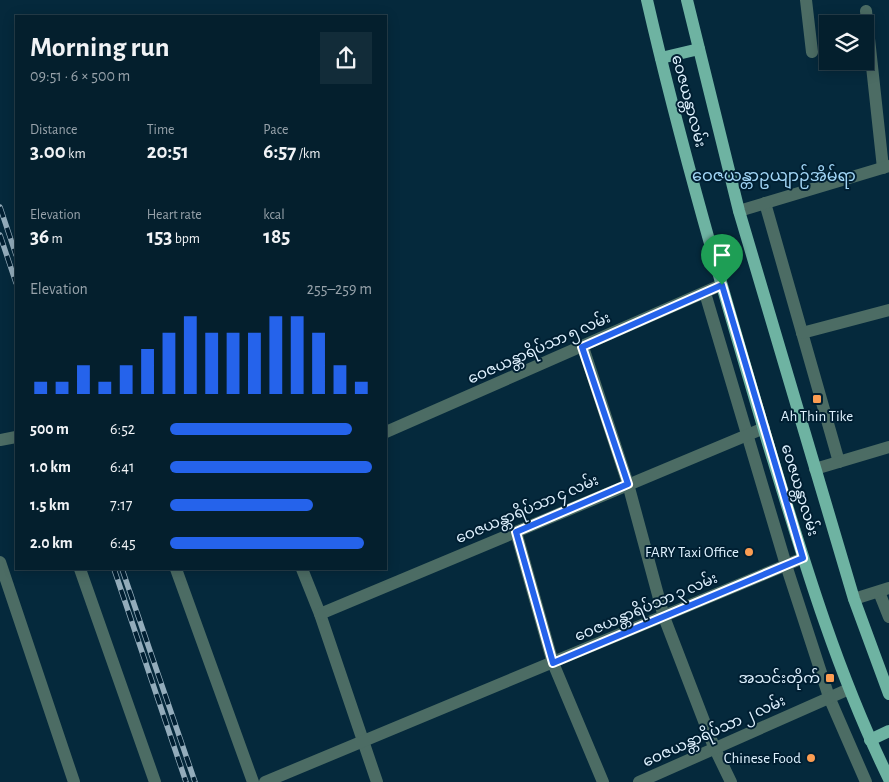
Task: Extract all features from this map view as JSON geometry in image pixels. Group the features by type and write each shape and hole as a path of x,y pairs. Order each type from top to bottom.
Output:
{"main road":[{"name":"ဝေဇယန္တာလမ်း","path":"647,0 722,285 803,558 849,688 870,740 889,779"},
{"name":"ဝေဇယန္တာလမ်း","path":"687,0 740,211 815,469 854,599 885,668 889,694"},
{"path":"661,58 700,50"},
{"path":"870,740 889,731"}],"street":[{"path":"806,0 812,52"},
{"path":"740,211 886,167 866,11"},
{"path":"765,203 839,462"},
{"name":"ဝေဇယန္တာရိပ်သာ ၅ လမ်း","path":"387,432 722,285"},
{"path":"704,293 786,565 829,697 866,782"},
{"path":"802,333 889,310"},
{"path":"582,347 628,484 664,616 714,747 731,782"},
{"name":"ဝေဇယန္တာရိပ်သာ ၄ လမ်း","path":"320,614 764,428"},
{"path":"0,440 15,437"},
{"path":"815,469 889,447"},
{"path":"516,532 553,663 603,782"},
{"name":"ဝေဇယန္တာရိပ်သာ ၃ လမ်း","path":"265,782 803,558"},
{"path":"0,562 74,782"},
{"path":"80,570 155,782"},
{"path":"176,570 253,782"},
{"path":"302,570 320,614 376,782"},
{"path":"854,599 884,590 889,617"},
{"name":"ဝေဇယန္တာရိပ်သာ ၂ လမ်း","path":"639,782 849,688"}],"railway":[{"path":"0,207 15,252"},
{"path":"0,235 15,280"},
{"path":"114,570 186,782"},
{"path":"122,570 195,782"}],"place":[{"name":"Ah Thin Tike","path":"817,399"},
{"name":"FARY Taxi Office","path":"749,552"},
{"name":"အသင်းတိုက်","path":"830,678"},
{"name":"Chinese Food","path":"811,758"}],"district":[{"name":"ဝေဇယန္တာဥယျာဉ်အိမ်ရာ","path":"774,175"}],"route":[{"path":"722,285 803,558 553,663 516,532 628,484 582,347 722,285"}]}
